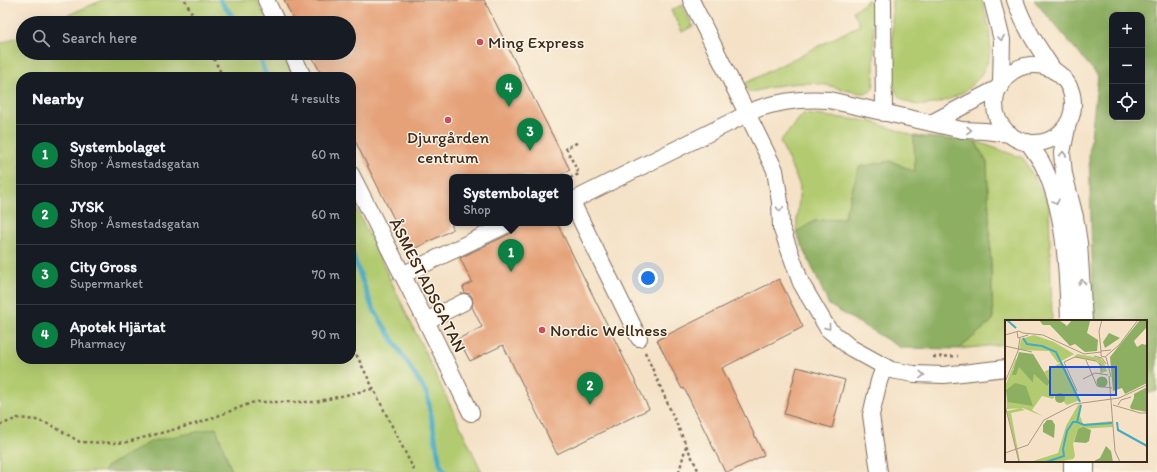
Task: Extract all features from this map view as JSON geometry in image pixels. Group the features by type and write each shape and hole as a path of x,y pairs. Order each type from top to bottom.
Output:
{"street":[{"path":"266,0 274,16"},
{"path":"691,0 775,170 780,202 781,227 804,289 828,329 851,348 891,370 914,374 944,375 1005,368"},
{"path":"883,0 884,113"},
{"path":"992,0 1002,40 1000,86 996,97 996,111 1001,124 1010,134 1021,140 1036,143 1051,139 1058,135 1068,123"},
{"path":"1015,0 1028,32 1054,71 1066,82 1072,98 1073,107 1062,153 1064,174 1075,217 1079,243 1084,320"},
{"path":"295,60 301,72"},
{"path":"931,123 1000,86 1011,73 1025,67 1040,66 1054,71"},
{"path":"573,198 746,114 774,103 811,98 829,100 962,130 1010,134"},
{"path":"1028,142 1042,164 1054,193 1064,247 1068,282 1069,320"},
{"name":"ÅSMESTADSGATAN","path":"356,184 471,413"},
{"path":"573,203 638,338"},
{"path":"402,275 504,226"},
{"path":"426,321 464,302"},
{"path":"879,472 871,415 884,367"}],"path":[{"path":"185,0 193,16"},
{"path":"214,60 220,72"},
{"path":"573,177 579,174 566,148 579,142"},
{"path":"638,338 699,472"},
{"path":"356,355 415,472"},
{"path":"930,357 962,355"},
{"path":"0,425 18,418 36,420 51,425 80,442 116,444 202,422 254,402 315,402 372,389"},
{"path":"680,472 686,445"}],"green space":[{"path":"103,0 257,0 265,16 65,16"},
{"path":"866,0 874,0 874,83 870,91 865,93 826,85 798,83 749,92 744,84 860,25 853,11 867,2"},
{"path":"892,0 982,0 989,28 990,50 986,64 975,82 957,95 938,103 918,105 902,99 896,91 893,81"},
{"path":"1034,0 1157,0 1157,391 1147,394 1147,320 1094,320 1089,154 1098,76"},
{"path":"682,5 693,26 682,32 671,10"},
{"path":"16,37 16,60 285,60 291,72 16,72 16,364 356,364 356,207 482,472 232,472 216,428 106,467 103,472 0,472 0,44"},
{"path":"803,114 870,121 914,136 915,172 891,161 859,167 844,218 815,221 796,232 800,186 780,141"},
{"path":"914,136 975,141 987,163 993,320 959,349 901,348 829,305 796,232 815,221 844,218 859,167 891,161 915,172"},
{"path":"975,141 1023,158 1049,204 1052,320 1005,320 1005,344 959,349 993,320 987,163"},
{"path":"216,428 232,472 103,472 106,467 152,441"}],"building":[{"name":"Djurgården centrum","path":"284,0 484,0 570,170 562,174 449,174 449,226 452,226 452,230 410,251 356,143 356,72 320,72 314,60 356,60 356,16 292,16"},
{"path":"519,226 558,226 649,409 557,454 503,345 470,361 458,339 482,327 472,307 472,297 470,294 465,293 463,287 472,282 460,258 518,229"},
{"path":"779,279 803,327 722,368 764,455 729,472 725,472 684,388 682,389 657,340"},
{"path":"797,367 845,380 832,428 784,414"}],"waterway":[{"path":"220,0 232,16"},
{"path":"260,60 265,72"},
{"path":"356,264 372,307 427,394 440,464 445,472"}],"place":[{"name":"Ming Express","path":"480,42"},
{"name":"Apotek Hjärtat","path":"509,107"},
{"name":"Djurgården centrum","path":"448,120"},
{"name":"City Gross","path":"530,151"},
{"name":"Systembolaget","path":"511,272"},
{"name":"Nordic Wellness","path":"542,330"},
{"name":"JYSK","path":"590,405"}]}
